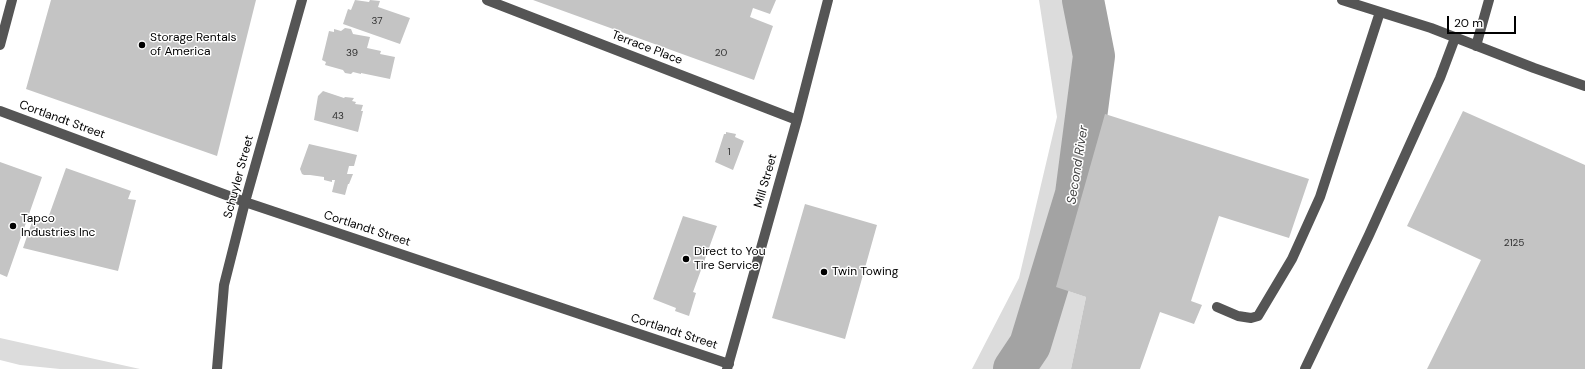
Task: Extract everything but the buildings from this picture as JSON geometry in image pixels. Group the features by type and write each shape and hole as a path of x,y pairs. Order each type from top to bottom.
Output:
{"street":[{"path":"0,46 12,0"},
{"name":"Schuyler Street","path":"217,367 224,285 245,202 302,0"},
{"name":"Terrace Place","path":"487,0 797,120"},
{"name":"Mill Street","path":"728,366 797,120 828,0"},
{"path":"1342,0 1455,38 1585,86"},
{"path":"1476,46 1489,0"},
{"path":"1216,307 1238,316 1251,318 1258,316 1292,259 1320,197 1380,12"},
{"path":"1305,369 1369,235 1440,78 1455,38"},
{"name":"Cortlandt Street","path":"0,111 245,202 728,366"}],"shaded area":[{"path":"1039,0 1101,0 1096,17 1105,114 1056,287 1086,297 1071,369 972,369 1019,278 1057,117"},
{"path":"0,338 140,369 60,369 20,365 0,360"}],"waterway":[{"name":"Second River","path":"1014,369 1030,345 1076,194 1094,56 1083,0"}],"place":[{"name":"Storage Rentals of America","path":"142,45"},
{"name":"Tapco Industries Inc","path":"13,226"},
{"name":"Direct to You Tire Service","path":"686,259"},
{"name":"Twin Towing","path":"824,272"}]}
